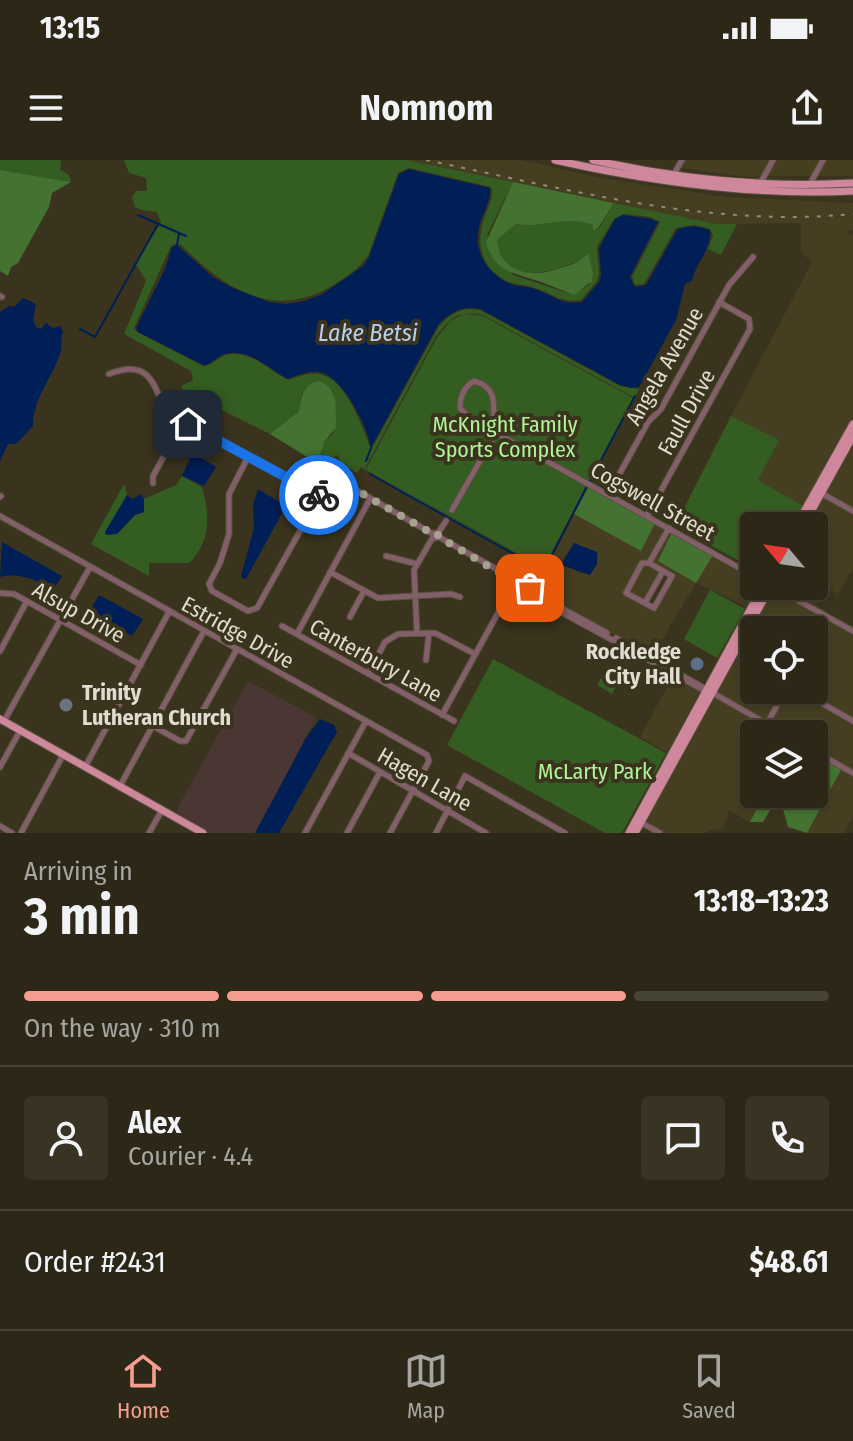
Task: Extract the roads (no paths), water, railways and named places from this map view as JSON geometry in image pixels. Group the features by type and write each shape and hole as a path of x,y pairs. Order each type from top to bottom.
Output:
{"main road":[{"path":"555,160 602,164 757,190 853,191"},
{"path":"593,160 660,180 688,176 761,182 853,183"},
{"path":"805,512 845,451 843,446 852,430"},
{"path":"810,512 852,430"},
{"path":"738,640 757,600"},
{"path":"629,833 762,600"},
{"path":"2,720 203,833"},
{"path":"635,833 638,820"}],"street":[{"path":"672,178 682,160"},
{"path":"757,190 773,160"},
{"path":"810,184 823,160"},
{"name":"Angela Avenue","path":"608,495 648,422 661,409 729,285 753,257"},
{"name":"Faull Drive","path":"647,516 750,329 750,322 719,302"},
{"path":"109,374 124,369 143,372 155,384 170,418 180,426"},
{"name":"Cogswell Street","path":"495,432 494,396 488,388 474,381 460,400 460,408 471,419 740,568"},
{"path":"153,483 153,476 180,426 188,424 318,496"},
{"path":"452,510 495,432"},
{"path":"248,457 229,494 229,534 220,563 209,584 212,591 248,611 257,608 318,496 332,478 515,582 527,585 532,592 760,720"},
{"path":"819,492 853,511"},
{"path":"297,634 370,499"},
{"name":"Estridge Drive","path":"0,516 427,755 429,761 413,791"},
{"path":"417,633 417,564 446,521"},
{"path":"649,563 669,528"},
{"path":"386,556 417,564"},
{"path":"642,563 649,563 663,571 672,576 654,608 626,593 642,563"},
{"path":"2,720 90,567"},
{"path":"645,603 663,571"},
{"path":"330,572 378,598 451,594 460,597"},
{"path":"442,715 515,582"},
{"path":"350,617 364,591"},
{"name":"Alsup Drive","path":"0,593 10,593 27,601 141,665"},
{"path":"797,600 853,631"},
{"path":"0,651 27,601"},
{"path":"85,767 169,612"},
{"name":"Canterbury Lane","path":"282,626 454,721"},
{"path":"120,786 204,631"},
{"path":"426,660 429,633"},
{"path":"368,674 389,638 398,634 440,634 475,654"},
{"path":"153,726 180,741 186,741 237,649"},
{"path":"823,704 853,721"},
{"path":"305,833 366,721"},
{"path":"0,767 20,731"},
{"name":"Hagen Lane","path":"348,753 482,832"},
{"path":"21,833 63,755"},
{"path":"828,759 853,773"},
{"path":"347,833 380,772"},
{"path":"436,833 465,776 565,833"},
{"path":"390,833 413,791"},
{"path":"149,833 162,810"},
{"path":"638,820 660,833"},
{"path":"0,826 12,833"}],"water":[{"name":"Lake Betsi","path":"409,169 490,188 478,233 483,260 502,280 568,302 582,302 599,282 599,248 615,219 623,215 658,222 630,277 635,287 646,285 677,230 694,227 710,230 708,244 692,281 685,284 676,320 639,387 620,385 480,309 462,309 438,325 371,448 353,404 328,376 311,372 288,379 250,356 234,353 222,355 203,365 138,332 136,328 165,269 172,247 177,245 213,277 269,302 287,304 321,295 363,266 399,174"},
{"path":"23,298 36,304 33,320 37,328 41,329 46,323 53,328 60,326 63,331 61,350 39,399 33,426 16,444 8,444 0,461 0,312 9,306 14,307"},
{"path":"193,453 216,467 204,486 182,476"},
{"path":"258,489 286,506 244,579 241,576 254,528 253,505"},
{"path":"141,494 144,512 135,515 117,534 106,535 127,495 132,499"},
{"path":"2,542 62,576 54,589 21,576 0,577"},
{"path":"574,543 597,552 597,564 590,575 561,565"},
{"path":"99,595 143,619 132,636 89,612"},
{"path":"320,719 334,725 337,732 279,833 255,833 306,738"}],"waterway":[{"path":"138,215 186,236"},
{"path":"80,329 95,337 158,224"},
{"path":"177,245 179,234"},
{"path":"590,481 635,396"},
{"path":"366,461 371,448"},
{"path":"370,474 544,571 587,486"}],"railway":[{"path":"426,160 585,194 691,211 745,216 853,214"}],"place":[{"name":"Rockledge City Hall","path":"697,664"},
{"name":"Trinity Lutheran Church","path":"66,705"}],"park label":[{"name":"McKnight Family Sports Complex","path":"505,436"},
{"name":"McLarty Park","path":"595,771"}]}
